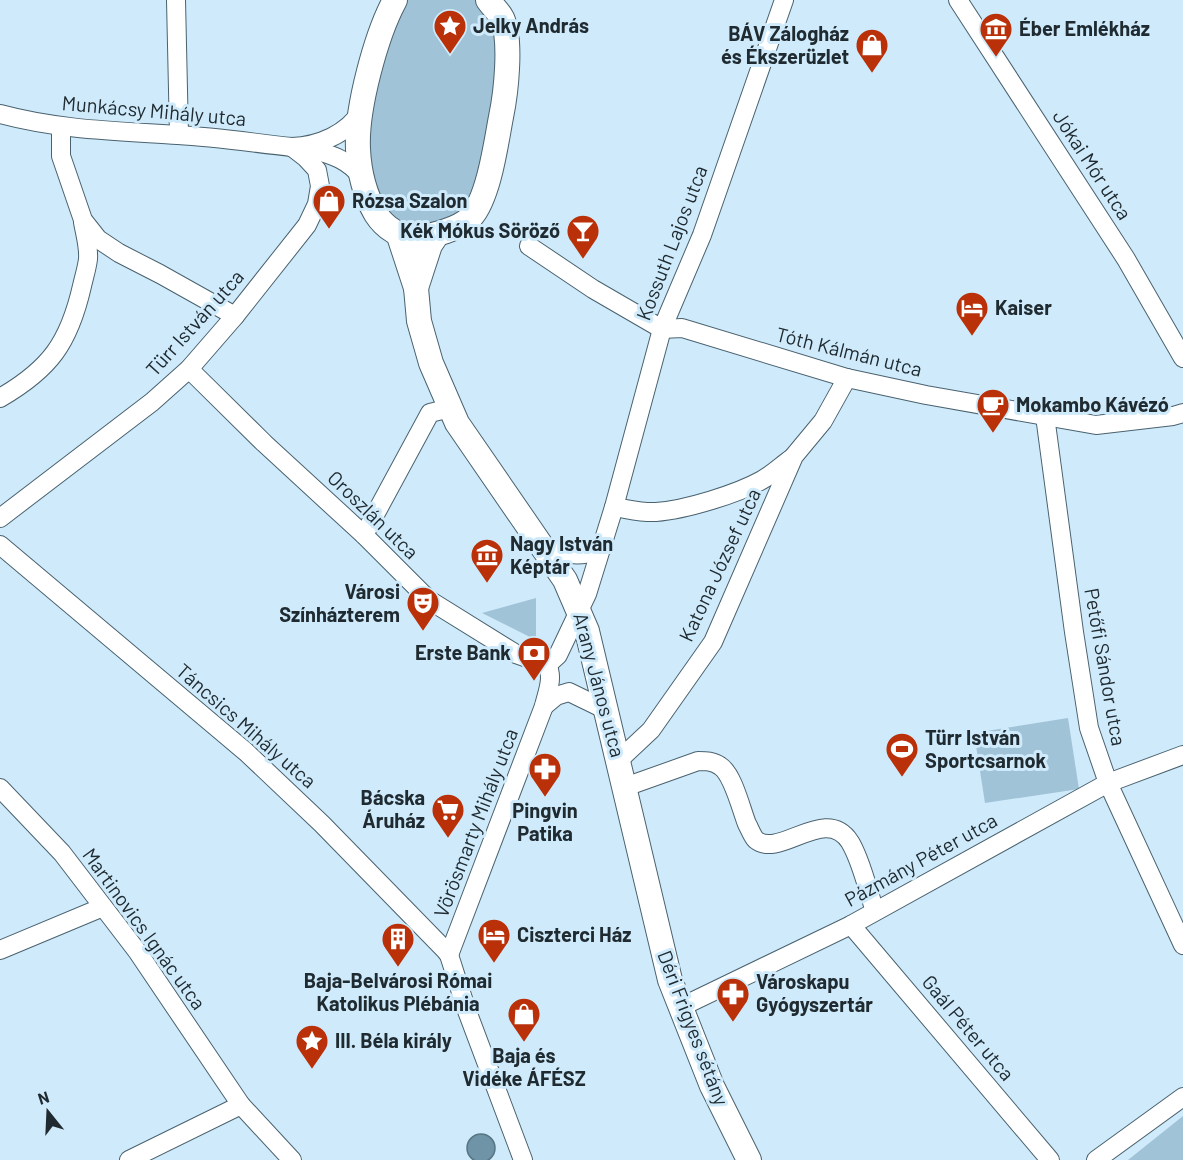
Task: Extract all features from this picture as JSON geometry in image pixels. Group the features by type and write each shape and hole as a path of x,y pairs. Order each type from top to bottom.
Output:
{"main road":[{"path":"395,0 375,45 361,110 358,148 368,201 383,225 398,234 414,238 436,236 471,217 483,194 492,167 504,99 507,50 498,6"},
{"name":"Arany János utca","path":"398,234 416,288 419,321 431,363 457,423 544,546 566,580 579,610 594,656 625,787"},
{"path":"416,288 427,251 436,236"},
{"name":"Déri Frigyes sétány","path":"625,787 670,980 712,1086 749,1160"}],"street":[{"path":"176,0 179,135"},
{"name":"Kossuth Lajos utca","path":"579,610 587,594 614,507 662,329 702,235 784,0"},
{"name":"Jókai Mór utca","path":"958,0 1125,259 1183,358"},
{"path":"299,147 340,133 349,127 361,110"},
{"name":"Munkácsy Mihály utca","path":"0,114 61,127 179,135 299,147 343,159 356,169 362,178"},
{"path":"0,398 34,376 53,357 63,342 76,310 88,257 83,220 61,156 61,127"},
{"name":"Türr István utca","path":"0,518 152,402 189,369 235,316 307,225 317,204 320,186 316,170 299,147"},
{"path":"83,220 98,239 118,253 235,316"},
{"name":"Tóth Kálmán utca","path":"529,246 593,289 662,329 682,328 847,378 926,395 1096,425 1183,413"},
{"name":"Oroszlán utca","path":"189,369 429,600 516,654 547,665"},
{"name":"Katona József utca","path":"619,760 651,730 713,642 794,456 823,421 847,378"},
{"path":"363,535 430,413 450,408"},
{"name":"Petőfi Sándor utca","path":"1045,416 1089,728 1108,783 1183,945"},
{"path":"614,507 656,512 710,500 738,491 763,479 794,456"},
{"name":"Táncsics Mihály utca","path":"0,545 246,752 322,824 449,955"},
{"path":"544,546 566,555 600,551"},
{"path":"547,665 558,655 579,610"},
{"name":"Vörösmarty Mihály utca","path":"449,955 544,706 550,681 550,671 547,665"},
{"path":"544,706 556,696 569,692 606,710"},
{"name":"Pázmány Péter utca","path":"681,1006 851,925 1108,783 1183,754"},
{"path":"625,787 698,761 711,761 721,766 728,774 755,839 764,844 773,843 822,828 837,830 849,840 857,856 874,911"},
{"name":"Martinovics Ignác utca","path":"0,788 62,853 137,951 241,1106 292,1160"},
{"path":"0,950 103,906"},
{"name":"Gaál Péter utca","path":"851,925 1050,1160"},
{"path":"449,955 471,1021 524,1160"},
{"path":"1096,1160 1183,1097"},
{"path":"129,1160 241,1106"}],"shaded area":[{"path":"405,0 478,0 494,21 499,48 496,95 475,187 463,209 448,221 418,226 404,224 390,215 368,177 367,146 381,46"},
{"path":"536,598 536,640 482,613"},
{"path":"1068,718 1079,789 985,803 974,733"},
{"path":"1183,1116 1183,1160 1128,1160"},
{"path":"481,1134 491,1138 495,1148 491,1158 481,1162 471,1158 467,1148 471,1138"}],"place":[{"name":"Jelky András","path":"450,55"},
{"name":"Éber Emlékház","path":"996,58"},
{"name":"BÁV Zálogház és Ékszerüzlet","path":"872,74"},
{"name":"Rózsa Szalon","path":"329,230"},
{"name":"Kék Mókus Söröző","path":"583,260"},
{"name":"Kaiser","path":"972,337"},
{"name":"Mokambo Kávézó","path":"993,434"},
{"name":"Nagy István Képtár","path":"487,584"},
{"name":"Városi Színházterem","path":"423,632"},
{"name":"Erste Bank","path":"534,682"},
{"name":"Türr István Sportcsarnok","path":"902,778"},
{"name":"Pingvin Patika","path":"545,798"},
{"name":"Bácska Áruház","path":"448,839"},
{"name":"Ciszterci Ház","path":"494,964"},
{"name":"Baja-Belvárosi Római Katolikus Plébánia","path":"398,968"},
{"name":"Városkapu Gyógyszertár","path":"733,1023"},
{"name":"Baja és Vidéke ÁFÉSZ","path":"524,1043"},
{"name":"III. Béla király","path":"312,1070"}]}
